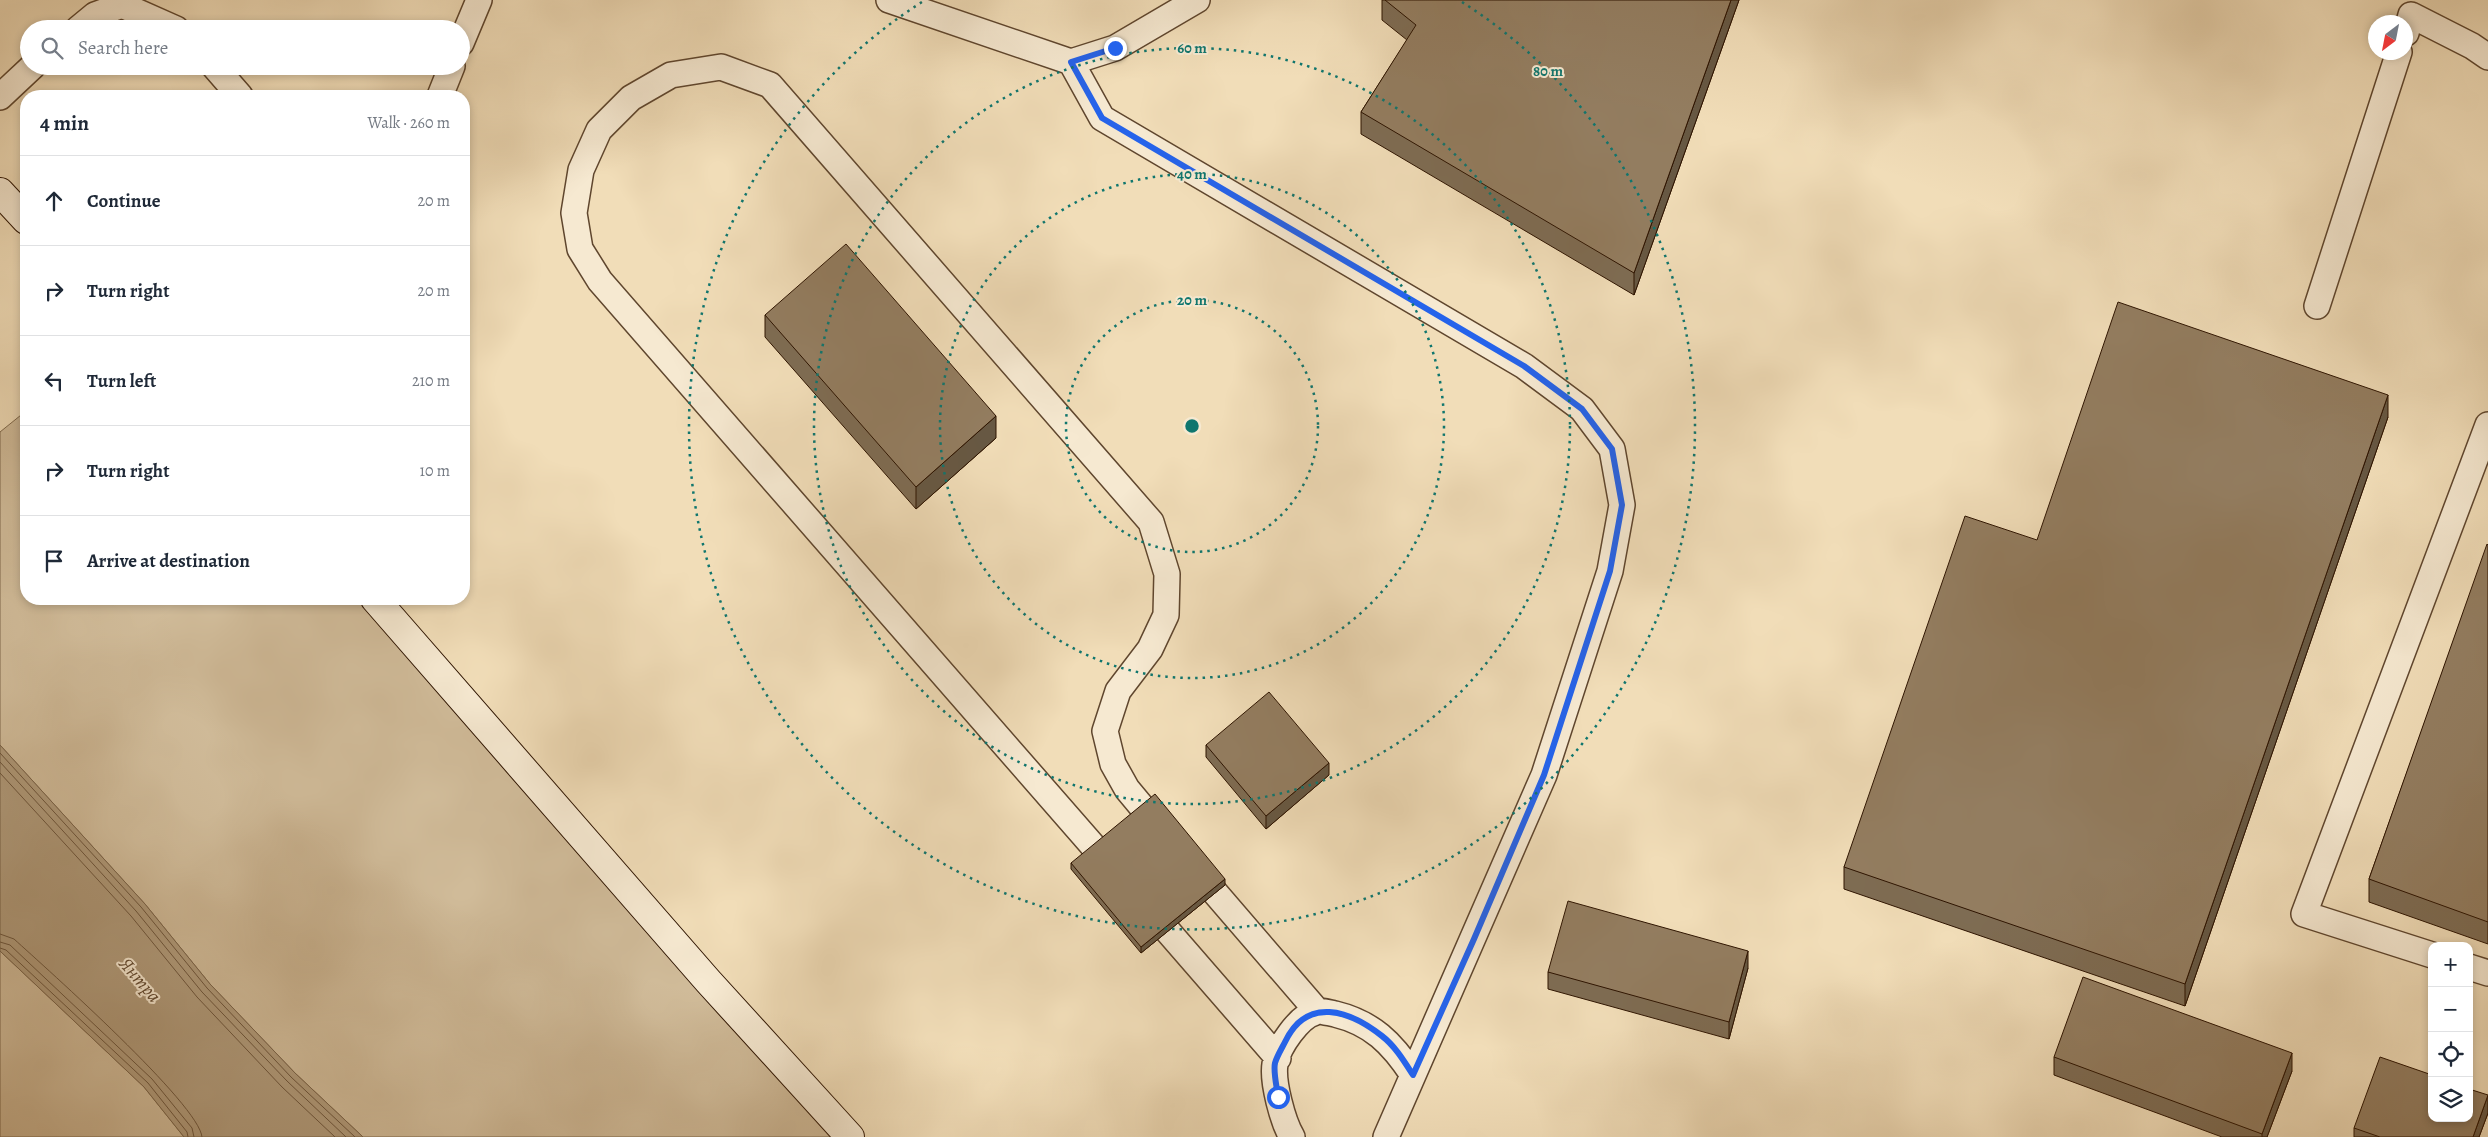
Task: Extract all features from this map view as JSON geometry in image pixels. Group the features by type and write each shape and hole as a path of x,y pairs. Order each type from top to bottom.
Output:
{"main road":[{"path":"0,192 20,214"},
{"path":"380,605 708,981 850,1137"}],"lane":[{"path":"470,22 479,0"},
{"path":"889,0 1071,62 1115,48 1197,0"},
{"path":"89,20 95,15 122,5 156,20"},
{"path":"2413,16 2472,46 2488,57"},
{"path":"2317,306 2396,60"},
{"path":"1071,62 1102,118 1524,366 1582,409 1612,449 1622,505 1610,571 1544,775 1386,1137"},
{"path":"1278,1058 600,280 580,249 574,213 581,170 599,130 631,98 671,75 720,67 770,85 1151,522 1167,574 1166,615 1150,649 1118,691 1105,730 1113,764 1132,796 1317,1011 1355,1019 1382,1036 1401,1057 1413,1075"},
{"path":"0,97 24,75"},
{"path":"222,75 235,90"},
{"path":"442,90 448,75"},
{"path":"2428,954 2304,914 2488,425"},
{"path":"2473,968 2488,973"},
{"path":"1292,1137 1287,1128 1278,1097 1275,1063 1291,1030 1305,1017 1317,1011"}],"shaded area":[{"path":"20,416 20,605 380,605 850,1137 363,1137 295,1073 210,984 145,904 0,745 0,432"},
{"path":"0,951 144,1087 184,1137 0,1137"}],"water":[{"name":"Янтра","path":"0,745 145,904 210,984 295,1073 363,1137 184,1137 144,1087 0,951"}],"building":[{"path":"1385,0 1731,0 1634,273 1361,112 1416,25"},
{"path":"846,244 996,416 916,487 765,315"},
{"path":"2118,302 2388,395 2185,984 1844,867 1965,516 2037,540"},
{"path":"2488,545 2488,922 2369,879"},
{"path":"1269,692 1329,763 1266,816 1206,745"},
{"path":"1155,794 1225,879 1141,947 1071,863"},
{"path":"1568,901 1748,951 1729,1022 1548,972"},
{"path":"2083,977 2292,1053 2262,1134 2054,1057"},
{"path":"2380,1057 2428,1074 2428,1122 2473,1122 2473,1090 2488,1095 2473,1137 2380,1137 2354,1128"}],"route":[{"path":"1115,48 1071,62 1102,118 1524,366 1582,409 1612,449 1622,505 1610,571 1544,775 1413,1075 1401,1057 1382,1036 1355,1019 1317,1011 1305,1017 1291,1030 1275,1063 1278,1097"}]}
